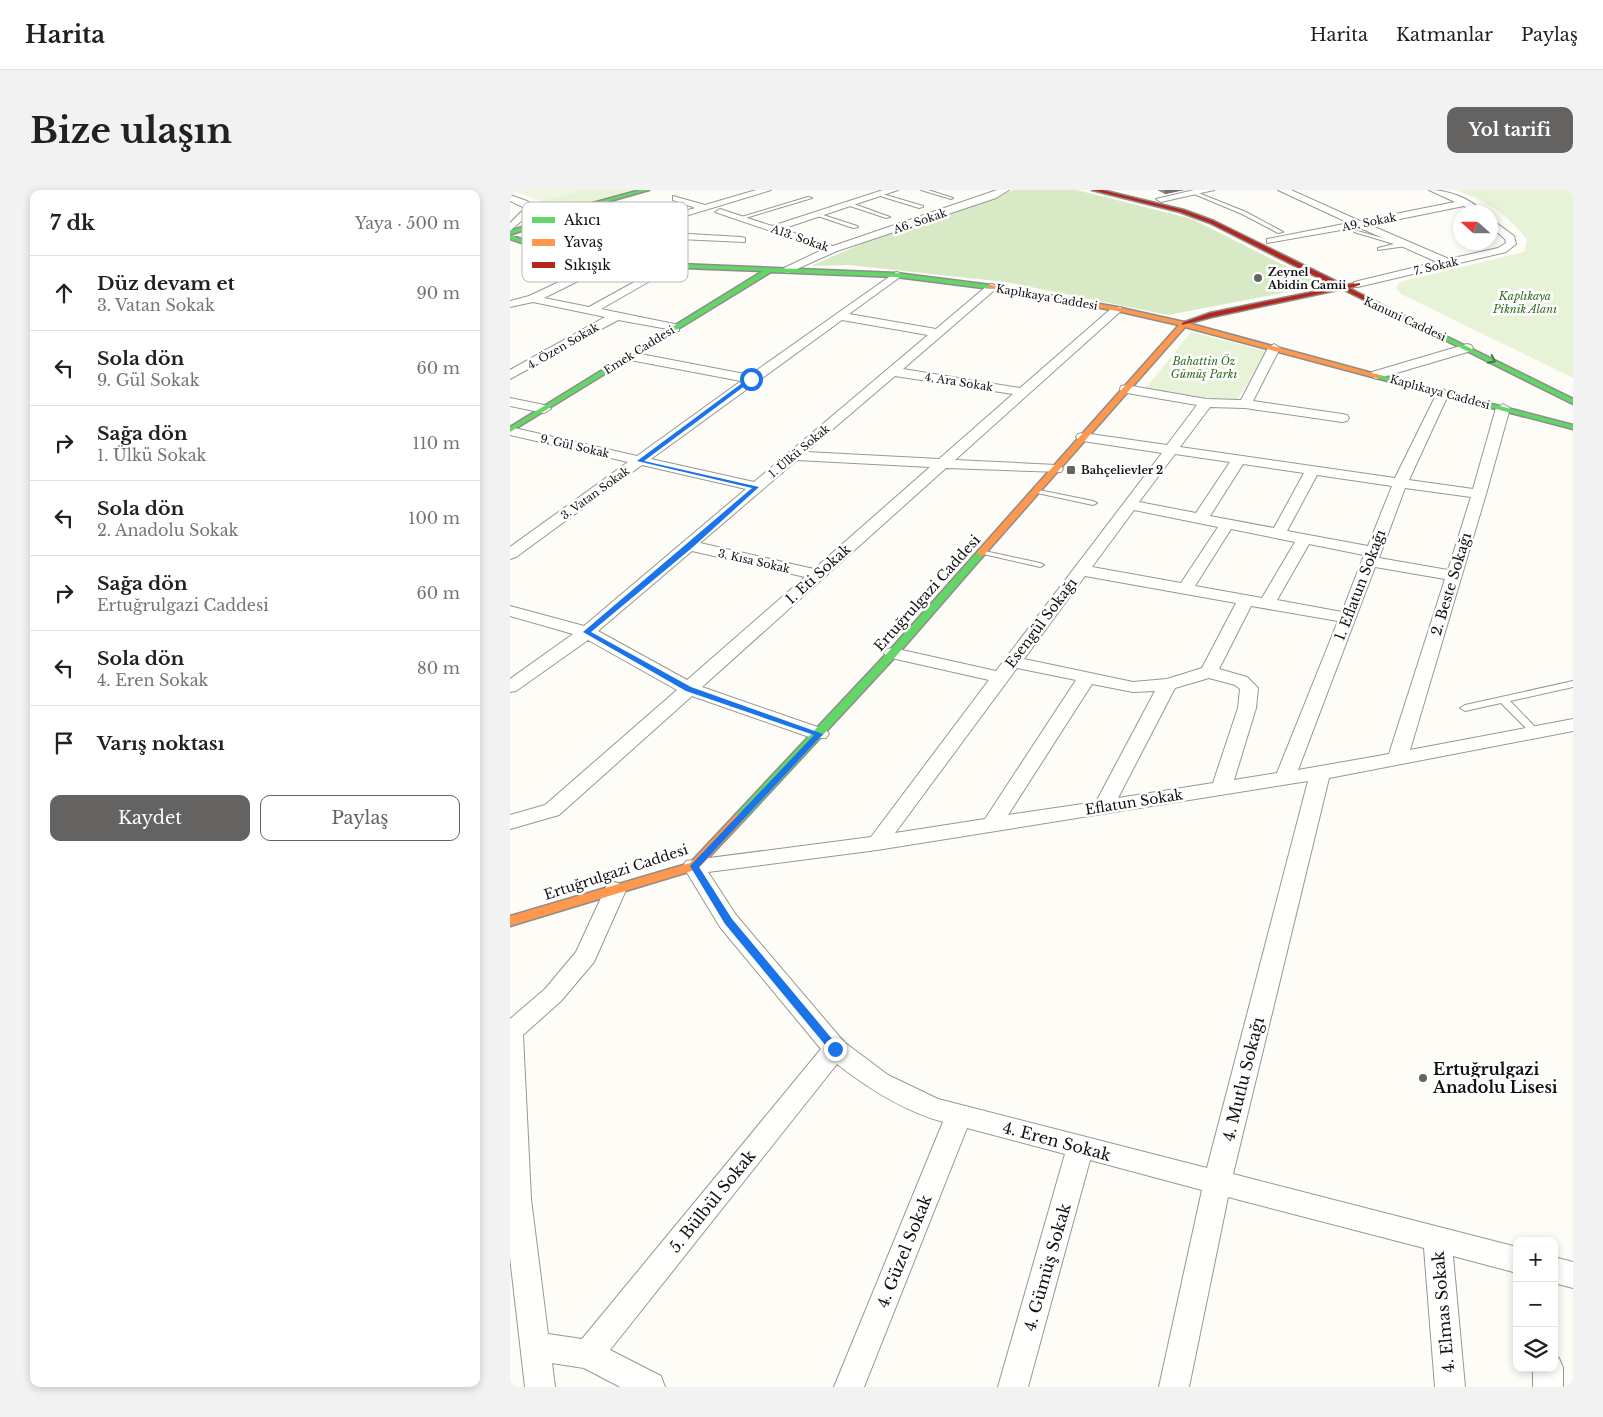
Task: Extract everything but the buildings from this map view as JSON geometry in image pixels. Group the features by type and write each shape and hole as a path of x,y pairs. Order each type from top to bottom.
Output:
{"main road":[{"path":"602,202 646,190"},
{"name":"Kanuni Caddesi","path":"1095,190 1205,219 1340,288 1468,348 1573,402"},
{"name":"Kanuni Caddesi","path":"1122,190 1161,199 1222,218 1573,389"},
{"path":"627,202 659,193"},
{"path":"510,233 522,229"},
{"name":"Kaplıkaya Caddesi","path":"510,237 522,241"},
{"name":"Kaplıkaya Caddesi","path":"688,268 896,275 992,287 1117,309 1183,324 1573,427"},
{"name":"Emek Caddesi","path":"510,431 769,270"},
{"path":"1183,324 1210,315 1358,284"},
{"name":"Ertuğrulgazi Caddesi","path":"510,921 694,866 893,653 1183,324"}],"street":[{"path":"688,213 766,190"},
{"path":"772,229 893,190"},
{"path":"1161,199 1209,190"},
{"path":"1283,190 1359,227 1445,264"},
{"path":"1434,190 1469,205"},
{"name":"A6. Sokak","path":"834,250 993,196 997,191"},
{"path":"510,198 522,202"},
{"path":"676,198 706,208"},
{"name":"A9. Sokak","path":"1271,241 1359,227 1466,203"},
{"name":"A13. Sokak","path":"720,212 834,250"},
{"path":"510,228 522,217"},
{"name":"7. Sokak","path":"1358,284 1502,250 1511,244 1510,238 1498,228"},
{"path":"688,237 741,240"},
{"name":"A13. Sokak","path":"788,270 834,250"},
{"name":"3. Vatan Sokak","path":"510,554 896,275"},
{"path":"510,304 533,299 567,282"},
{"name":"4. Özen Sokak","path":"590,310 641,282"},
{"name":"1. Ülkü Sokak","path":"510,687 587,632 691,546 792,456 895,372 992,287"},
{"path":"533,299 675,328"},
{"name":"1. Eti Sokak","path":"510,822 552,810 1117,309"},
{"name":"4. Özen Sokak","path":"510,376 616,316"},
{"path":"840,316 938,333"},
{"path":"1245,404 1274,348"},
{"path":"1376,375 1468,348"},
{"path":"630,356 751,379"},
{"name":"4. Ara Sokak","path":"895,372 1022,392"},
{"path":"1126,389 1206,403 1245,404 1342,418"},
{"name":"1. Eflatun Sokağı","path":"1284,779 1400,483 1443,393"},
{"path":"510,402 544,409"},
{"name":"Esengül Sokağı","path":"878,843 1206,403"},
{"name":"2. Beste Sokağı","path":"1397,760 1479,494 1503,408"},
{"name":"9. Gül Sokak","path":"510,431 756,487"},
{"path":"1083,437 1479,494"},
{"path":"792,456 1056,470"},
{"path":"1200,519 1239,460"},
{"path":"1278,534 1313,470"},
{"path":"1130,505 1304,539 1454,576"},
{"path":"1185,589 1227,524"},
{"path":"1267,603 1304,539"},
{"name":"3. Kısa Sokak","path":"691,546 817,575"},
{"path":"1081,570 1348,618"},
{"path":"1209,672 1246,600"},
{"path":"510,611 587,632 689,689 819,734"},
{"path":"893,653 1001,677"},
{"path":"1012,662 1132,687 1168,684 1209,672 1242,681 1249,688 1247,708 1222,788"},
{"path":"992,825 1087,677"},
{"path":"1104,806 1168,684"},
{"name":"Eflatun Sokak","path":"694,866 878,843 1104,806 1320,774 1573,725"},
{"path":"1540,731 1573,737"},
{"name":"4. Mutlu Sokağı","path":"1174,1387 1217,1183 1320,774"},
{"name":"4. Eren Sokak","path":"694,866 728,921 835,1049 879,1082 932,1108 1513,1259"},
{"path":"540,1387 537,1347 518,1199 510,1033 553,995 586,956 615,890"},
{"name":"5. Bülbül Sokak","path":"588,1354 835,1049"},
{"name":"4. Güzel Sokak","path":"849,1387 959,1115"},
{"name":"4. Gümüş Sokak","path":"1013,1387 1080,1147"},
{"name":"4. Elmas Sokak","path":"1437,1238 1450,1387"},
{"path":"1558,1271 1573,1275"},
{"path":"537,1347 588,1354 650,1387"},
{"path":"1548,1372 1548,1387"}],"lane":[{"path":"923,190 951,198"},
{"path":"1196,192 1244,212 1280,232"},
{"path":"879,194 921,207"},
{"path":"740,218 810,198"},
{"path":"849,204 888,217"},
{"path":"817,214 856,227"},
{"path":"1359,227 1377,240 1400,245 1445,264"},
{"path":"1380,249 1400,245"},
{"path":"1037,491 1093,503"},
{"path":"983,552 1040,565"},
{"path":"1465,708 1573,684"},
{"path":"1504,699 1540,731"}],"green space":[{"path":"510,190 632,190 590,202 545,202"},
{"path":"512,190 584,190 541,201"},
{"path":"1014,190 1077,190 1192,219 1315,281 1313,287 1168,315 1006,282 848,265 811,266 868,241"},
{"name":"Kaplıkaya Piknik Alanı","path":"1455,190 1573,190 1573,378 1401,294 1396,288 1400,282 1524,252 1527,240 1511,222 1498,211 1498,205 1488,205"},
{"name":"Bahattin Öz Gümüş Parkı","path":"1191,332 1267,351 1237,400 1200,399 1146,388"}],"traffic: fast":[{"path":"602,202 646,190"},
{"path":"510,233 522,229"},
{"path":"510,237 522,241"},
{"path":"688,266 896,275 991,287"},
{"path":"510,430 769,270"},
{"path":"1401,316 1573,402"},
{"path":"1379,376 1573,427"},
{"path":"740,817 893,653 981,553"}],"traffic: slow":[{"path":"991,287 1117,309 1183,324 1379,376"},
{"path":"981,553 1184,324"},
{"path":"510,921 694,866 740,817"}],"traffic: jam":[{"path":"1095,190 1182,211 1212,222 1401,316"},
{"path":"1184,324 1210,315 1358,284"}],"place":[{"name":"Zeynel Abidin Camii","path":"1258,278"},
{"name":"Bahçelievler 2","path":"1071,470"},
{"name":"Ertuğrulgazi Anadolu Lisesi","path":"1423,1078"}],"route":[{"path":"751,379 640,461 756,487 691,546 587,632 689,689 819,734 694,866 728,921 835,1049"}]}
